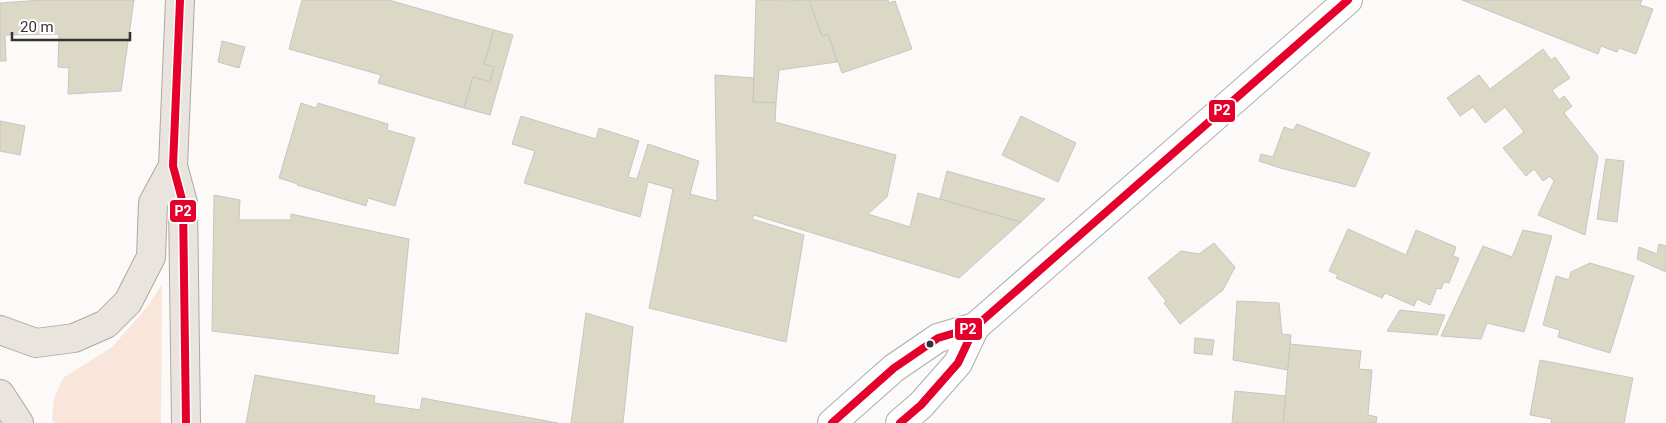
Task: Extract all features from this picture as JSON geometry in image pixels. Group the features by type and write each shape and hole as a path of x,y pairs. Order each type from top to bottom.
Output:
{"main road":[{"path":"180,0 173,166 183,203 186,423"},
{"path":"0,330 36,343 74,338 106,324 128,302 151,257 154,203 173,166"},
{"path":"0,394 19,423"}],"street":[{"path":"900,423 921,404 958,363 975,327 1348,0"},
{"path":"832,423 894,368 938,338 975,327"}],"shaded area":[{"path":"162,284 161,423 54,423 52,419 54,398 63,378 112,347 148,306"}],"building":[{"path":"42,0 134,0 121,91 68,94 69,68 58,67 59,34 5,35 6,61 0,61 0,3"},
{"path":"302,0 389,0 494,30 484,64 494,67 490,82 473,77 464,108 378,83 381,75 289,49"},
{"path":"756,0 809,0 822,36 828,34 837,62 779,70 776,103 753,102"},
{"path":"809,0 888,0 889,3 895,1 912,49 842,73 828,34 822,36"},
{"path":"1462,0 1642,0 1640,5 1653,9 1636,54 1619,48 1617,52 1601,46 1598,54"},
{"path":"494,30 513,35 490,115 464,108 473,77 490,82 494,67 484,64"},
{"path":"222,41 245,47 239,68 218,62"},
{"path":"1543,49 1551,60 1555,57 1570,78 1552,90 1559,100 1564,96 1572,106 1564,113 1598,156 1585,235 1538,215 1554,181 1550,176 1543,181 1534,169 1526,176 1503,148 1524,132 1505,107 1485,123 1473,107 1460,116 1447,98 1479,75 1490,89"},
{"path":"715,75 754,78 753,102 776,103 775,122 896,155 887,197 868,214 910,227 918,193 1021,222 959,278 754,215 752,219 804,235 786,342 649,308 673,189 648,182 640,217 524,183 535,151 512,144 521,116 596,139 599,128 639,141 628,177 637,179 648,144 699,161 690,194 717,201"},
{"path":"301,103 316,108 318,103 388,124 387,130 415,138 395,206 368,198 366,206 279,178"},
{"path":"1021,116 1076,143 1058,182 1002,155"},
{"path":"0,121 25,126 20,155 0,151"},
{"path":"1297,124 1370,153 1355,187 1259,161 1261,154 1273,157 1284,127 1293,130"},
{"path":"1606,159 1624,161 1617,222 1597,219"},
{"path":"947,171 1045,199 1021,222 940,199"},
{"path":"214,195 240,200 239,220 291,220 291,214 409,239 398,354 212,331"},
{"path":"1348,229 1406,255 1416,230 1456,247 1453,256 1459,258 1449,283 1444,282 1441,289 1437,288 1430,305 1417,299 1414,306 1385,293 1382,298 1336,278 1338,275 1329,271"},
{"path":"1523,230 1552,236 1524,332 1487,323 1481,339 1441,336 1483,246 1512,257"},
{"path":"1214,243 1235,267 1223,290 1180,324 1164,303 1166,301 1148,278 1181,251 1199,254"},
{"path":"1659,244 1666,246 1666,272 1637,259 1639,247 1657,254"},
{"path":"1590,263 1634,276 1610,353 1558,337 1560,330 1543,325 1556,276 1569,280 1571,272"},
{"path":"1237,301 1279,303 1282,334 1291,335 1288,370 1233,360"},
{"path":"1400,310 1445,315 1437,335 1387,331"},
{"path":"586,313 633,327 623,423 571,423"},
{"path":"1195,338 1214,340 1212,355 1194,353"},
{"path":"1290,344 1361,351 1359,369 1372,370 1368,415 1377,417 1376,423 1283,423"},
{"path":"1540,360 1633,378 1624,423 1551,423 1552,419 1530,415"},
{"path":"255,375 375,396 374,403 420,410 422,398 558,423 246,423"},
{"path":"1235,391 1286,396 1283,423 1232,423"}],"transit line":[{"name":"P2","path":"180,0 173,166 183,203 186,423"},
{"name":"P2","path":"832,423 894,368 938,338 975,327 1348,0"},
{"name":"P2","path":"900,423 921,405 958,363 973,331"}]}
